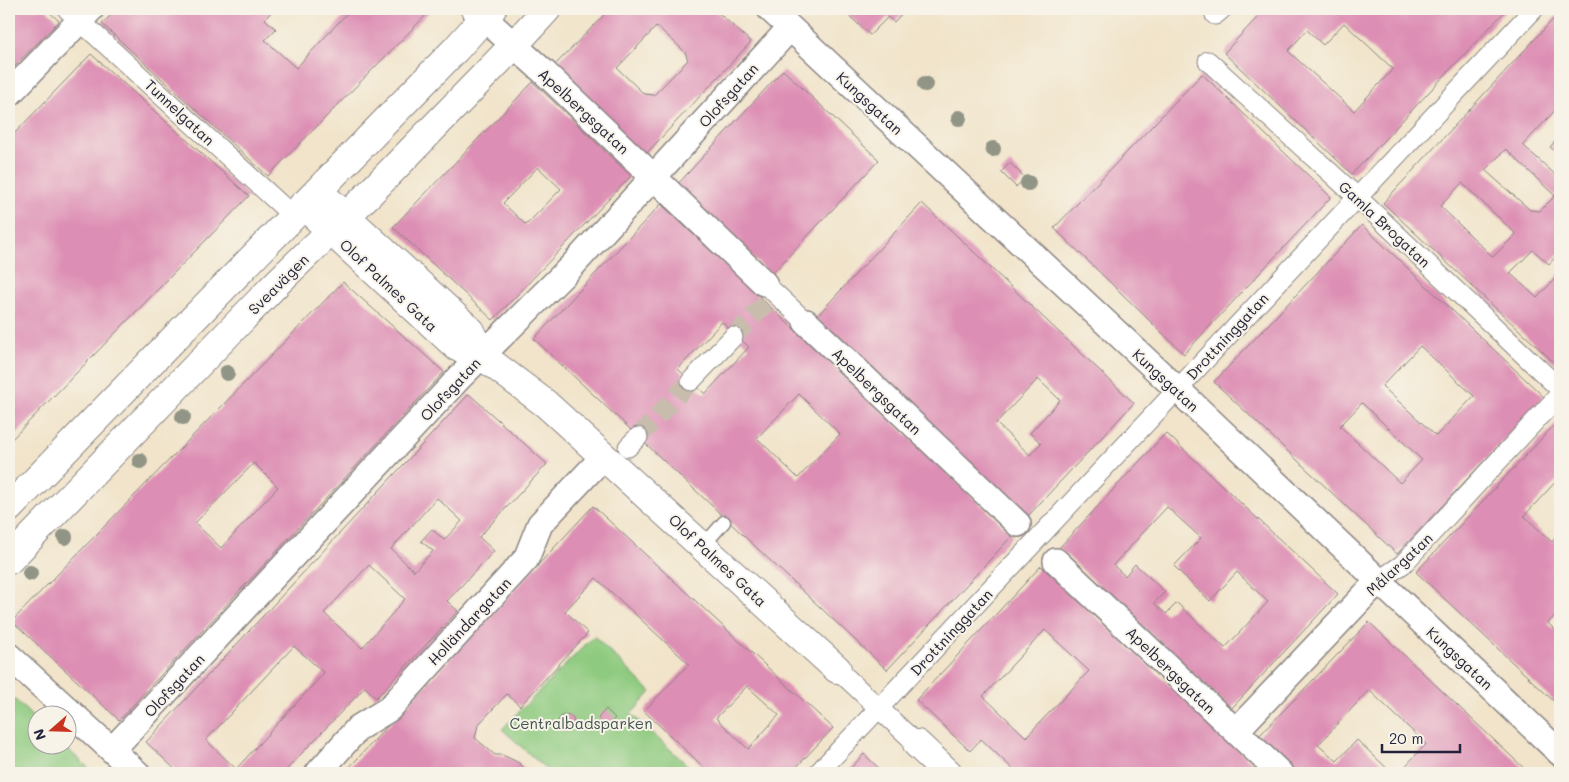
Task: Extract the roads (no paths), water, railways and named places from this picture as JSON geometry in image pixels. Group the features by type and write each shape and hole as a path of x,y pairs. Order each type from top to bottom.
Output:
{"main road":[{"name":"Sveavägen","path":"9,560 277,284 339,224 514,45 547,9"},
{"path":"9,508 455,50 483,12"},
{"name":"Olof Palmes Gata","path":"305,204 339,224 457,346 481,355 546,404 624,447 703,546 837,669"},
{"name":"Olof Palmes Gata","path":"917,744 948,773"}],"street":[{"name":"Kungsgatan","path":"770,9 1177,389 1560,753"},
{"name":"Drottninggatan","path":"818,773 879,708 1027,532 1177,389 1534,9"},
{"name":"Apelbergsgatan","path":"483,12 514,45 1280,773"},
{"name":"Tunnelgatan","path":"79,13 305,204"},
{"path":"9,94 79,13"},
{"name":"Olofsgatan","path":"112,750 481,355 572,266 790,28"},
{"name":"Gamla Brogatan","path":"1208,60 1357,196 1560,389"},
{"path":"691,382 733,337"},
{"name":"Målargatan","path":"1236,731 1378,581 1403,564 1560,394"},
{"name":"Holländargatan","path":"318,773 358,728 389,709 526,559 540,524 624,447"},
{"path":"9,656 137,773"},
{"name":"Olof Palmes Gata","path":"837,669 917,744"}],"lane":[{"path":"703,546 724,522"}],"tunnel":[{"path":"733,337 766,303"},
{"path":"638,437 691,381"}],"park label":[{"name":"Centralbadsparken","path":"581,723"}]}
